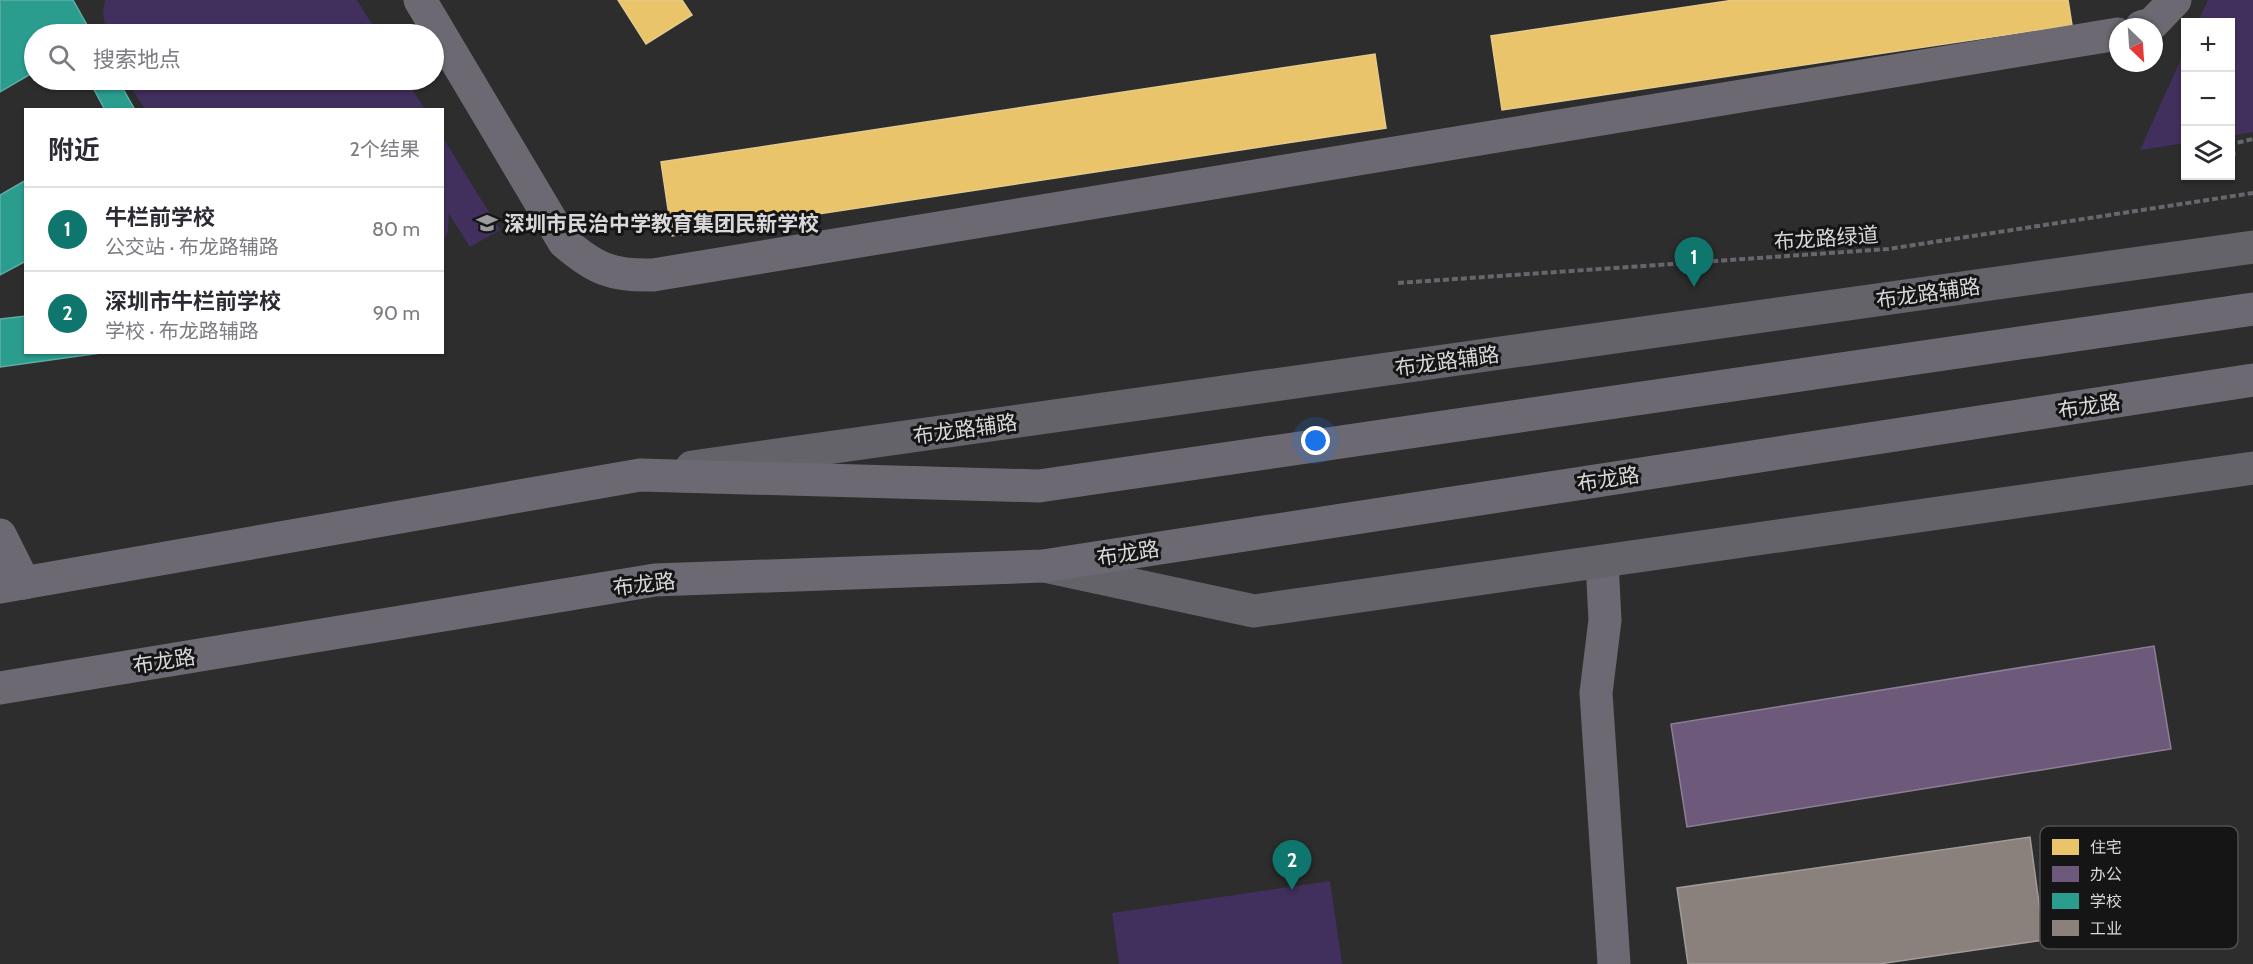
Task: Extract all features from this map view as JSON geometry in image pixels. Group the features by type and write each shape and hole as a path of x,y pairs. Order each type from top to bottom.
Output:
{"main road":[{"name":"布龙路辅路","path":"640,475 2253,247"},
{"path":"12,585 640,475 1039,486 2246,310"},
{"name":"布龙路","path":"0,688 655,580 1043,566 2251,381"},
{"path":"1043,566 1254,611 2253,468"}],"street":[{"path":"420,0 434,24"},
{"path":"2158,18 2175,0"},
{"path":"444,40 564,242 581,257 603,270 628,275 653,275 2109,35"},
{"path":"0,535 12,585"},
{"path":"1602,562 1605,620 1596,693 1614,964"}],"path":[{"path":"2235,143 2253,139"},
{"name":"布龙路绿道","path":"1398,284 1888,249 2253,193"}],"shaded area":[{"path":"105,0 357,0 372,24 105,24 103,12"},
{"path":"2208,0 2253,0 2253,132 2235,135 2235,18 2200,18"},
{"path":"2181,59 2181,144 2140,150"},
{"path":"133,90 413,90 424,108 144,108"},
{"path":"444,140 500,230 470,247 449,214 448,231 444,240"},
{"path":"1330,881 1342,964 1119,964 1112,913"}],"building: 住宅":[{"path":"618,0 682,0 692,15 646,44"},
{"path":"1734,0 2068,0 2072,25 1502,110 1491,36"},
{"path":"1375,54 1386,128 672,236 661,162"}],"building: 办公":[{"path":"2154,646 2171,749 1687,827 1671,724"}],"building: 学校":[{"path":"0,0 73,0 86,24 24,24 24,78 0,92"},
{"path":"94,90 124,90 134,108 104,108"},
{"path":"24,181 24,262 0,275 0,195"},
{"path":"24,316 24,354 94,354 0,367 0,319"}],"building: 工业":[{"path":"2030,837 2040,911 2040,941 1879,964 1688,964 1677,888"}],"place":[{"name":"深圳市民治中学教育集团民新学校","path":"487,223"},
{"name":"牛栏前学校","path":"1694,287"},
{"name":"深圳市牛栏前学校","path":"1292,890"}]}
